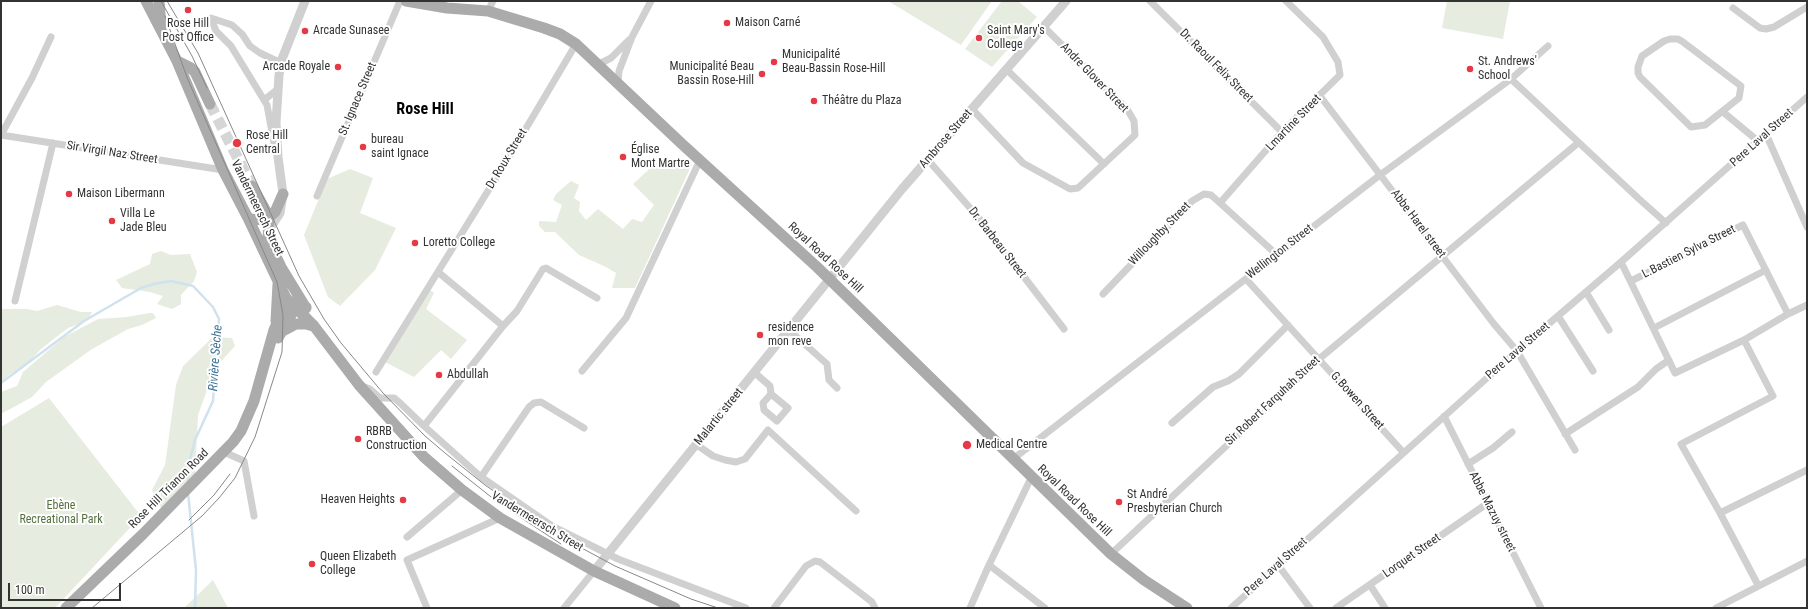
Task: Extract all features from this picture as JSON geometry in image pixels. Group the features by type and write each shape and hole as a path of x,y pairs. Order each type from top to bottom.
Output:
{"main road":[{"name":"Vandermeersch Street","path":"146,1 177,61 223,170 248,218 286,298 314,326 339,361 359,385 424,457 462,490 500,518 594,571 675,608"},
{"path":"159,1 161,31"},
{"name":"Royal Road Rose Hill","path":"406,1 447,8 490,6 560,34 576,44 830,280 971,416 1031,478 1111,554 1144,580 1187,608"},
{"path":"177,61 191,68 195,72 210,104"},
{"path":"252,186 269,217"},
{"path":"248,218 263,220 269,217 277,208 283,194"},
{"name":"Vandermeersch Street","path":"269,217 268,240 282,267 306,307 318,323 339,361"},
{"path":"282,267 284,277 295,297 294,305 300,303 306,307"},
{"path":"279,282 279,329 299,324 314,326"},
{"name":"Rose Hill Trianon Road","path":"66,608 144,534 224,452 241,431 254,401 279,329 294,305"}],"street":[{"path":"278,157 276,123 281,63 305,1"},
{"name":"St. Ignace Street","path":"317,196 400,1"},
{"path":"618,83 619,71 632,36 650,1"},
{"name":"Ambrose Street","path":"830,280 902,189 1066,1"},
{"name":"Dr. Raoul Felix Street","path":"1150,1 1282,132"},
{"name":"Lmartine Street","path":"1220,203 1282,132 1340,75 1338,62 1322,37 1286,1"},
{"path":"1733,8 1760,28 1766,29 1774,28 1807,7"},
{"path":"269,230 280,213 283,194 278,157 267,105 231,46 216,31 211,18 232,25 242,34 250,46 260,53 281,63"},
{"name":"Andre Glover Street","path":"972,108 1023,163 1070,189 1078,188 1135,135 1134,121 1127,109 1044,27"},
{"path":"599,64 612,58 632,36"},
{"path":"1,135 32,78 51,37"},
{"path":"1674,39 1682,42 1742,86 1739,98 1723,112 1705,125 1691,127 1640,77 1638,67 1642,56 1664,41 1674,39"},
{"name":"Dr Roux Street","path":"376,372 576,44"},
{"name":"Wellington Street","path":"1013,459 1246,279 1276,254 1380,175 1511,79 1548,46"},
{"path":"1006,69 1104,164"},
{"path":"1511,79 1666,222"},
{"path":"264,100 278,89"},
{"name":"Abbe Harel street","path":"1320,96 1494,324 1517,351 1575,450"},
{"name":"Pere Laval Street","path":"1231,608 1403,452 1807,97"},
{"path":"1723,112 1758,141"},
{"path":"1766,134 1807,227"},
{"name":"Sir Virgil Naz Street","path":"1,135 223,170"},
{"name":"Sir Robert Farquhah Street","path":"1111,554 1319,358 1578,142"},
{"path":"15,301 53,144"},
{"path":"582,371 626,318 700,160"},
{"name":"Dr. Barbeau Street","path":"928,160 978,217 1064,328"},
{"name":"Willoughby Street","path":"1103,294 1192,201 1204,194 1211,195 1276,254"},
{"name":"L.Bastien Sylva Street","path":"1631,281 1742,224 1788,314"},
{"path":"1621,262 1675,373 1744,340 1788,314 1807,305"},
{"path":"424,426 503,326 517,311 544,268 597,298"},
{"path":"1654,328 1766,270"},
{"path":"438,272 503,326"},
{"name":"G.Bowen Street","path":"1246,279 1403,452"},
{"name":"Malartic street","path":"594,571 698,445 830,280"},
{"path":"1586,292 1609,330"},
{"path":"1558,316 1593,371"},
{"path":"1172,423 1212,387 1228,381 1239,374 1288,325"},
{"path":"789,330 826,364 829,380 837,388"},
{"path":"1744,340 1773,396 1681,444 1758,585"},
{"path":"1565,434 1638,387 1656,369 1669,360"},
{"path":"698,445 713,456 725,460 736,462 744,459 788,408 771,394 770,386 755,373"},
{"path":"359,385 370,389 380,398 394,398 481,477 552,526 608,554 746,608"},
{"path":"771,394 762,403 764,410 777,421"},
{"path":"481,477 529,406 534,403 541,402 584,428"},
{"name":"Abbe Mazuy street","path":"1444,416 1541,608"},
{"path":"768,430 856,511"},
{"path":"1468,464 1493,448 1512,432"},
{"path":"224,452 244,461 254,516"},
{"path":"1720,513 1807,470"},
{"path":"970,608 1031,478"},
{"path":"407,537 462,490"},
{"name":"Lorquet Street","path":"1336,608 1488,503"},
{"path":"427,608 407,560 500,518"},
{"path":"774,608 806,566 815,561 820,562 872,602 875,608"},
{"path":"1716,608 1731,605 1758,585 1807,561"},
{"path":"989,565 1045,608"},
{"path":"1278,566 1310,608"},
{"path":"565,607 594,571"},
{"path":"1370,585 1385,608"}],"green space":[{"path":"888,1 992,1 961,45"},
{"path":"1002,1 1018,1 1037,17 992,67 965,49"},
{"path":"1447,1 1510,1 1503,39 1442,28"},
{"path":"684,158 692,164 635,288 612,288 616,273 579,255 555,232 545,232 539,226 539,221 556,222 562,205 553,200 556,194 571,181 579,185 574,198 580,202 579,211 586,220 598,209 623,229 632,219 642,222 654,205 633,184 656,163 671,168"},
{"path":"350,169 373,178 360,213 396,228 375,270 340,306 328,297 304,235 327,179"},
{"path":"161,251 171,255 190,254 197,272 194,281 181,295 181,304 172,309 157,304 163,296 150,292 122,288 116,280 150,264 152,254"},
{"path":"430,290 434,293 426,309 467,340 451,359 441,350 414,377 385,362"},
{"path":"57,305 81,312 92,312 87,321 68,328 41,349 27,364 9,375 1,383 1,309 27,309 37,311"},
{"path":"153,313 156,318 142,325 128,329 92,349 46,382 32,397 1,414 1,392 17,386 23,372 64,337 98,319 127,317"},
{"path":"213,337 232,338 235,346 215,368 198,415 195,475 162,510 152,490 165,465 176,385 183,366"},
{"name":"Ebène Recreational Park","path":"49,398 141,516 55,608 1,608 1,427"},
{"path":"213,580 228,608 184,608"}],"waterway":[{"name":"Rivière Sèche","path":"1,383 84,321 141,288 171,281 193,286 213,307 219,319 213,401 195,440 188,467 188,482"},
{"name":"Rivière Sèche","path":"188,493 196,570 195,608"}],"tunnel":[{"path":"210,104 252,186"}],"tram line":[{"path":"161,1 192,56 207,88"},
{"path":"167,1 198,53 299,276 324,319 341,343 383,393 425,436 445,453 485,485 535,520 565,539 615,566 691,599 718,608"},
{"path":"92,608 202,516 235,478 255,437 282,352 283,315 277,282 188,80 165,16"},
{"path":"452,466 500,504 561,544"},
{"path":"189,520 214,495 230,474"}],"place":[{"name":"Rose Hill Post Office","path":"188,10"},
{"name":"Maison Carné","path":"727,23"},
{"name":"Arcade Sunasee","path":"305,31"},
{"name":"Saint Mary's College","path":"979,38"},
{"name":"Municipalité Beau-Bassin Rose-Hill","path":"774,62"},
{"name":"Arcade Royale","path":"338,67"},
{"name":"St. Andrews' School","path":"1470,69"},
{"name":"Municipalité Beau Bassin Rose-Hill","path":"762,74"},
{"name":"Théâtre du Plaza","path":"814,101"},
{"name":"Rose Hill Central","path":"237,143"},
{"name":"bureau saint Ignace","path":"363,147"},
{"name":"Église Mont Martre","path":"623,157"},
{"name":"Maison Libermann","path":"69,194"},
{"name":"Villa Le Jade Bleu","path":"112,221"},
{"name":"Loretto College","path":"415,243"},
{"name":"residence mon reve","path":"760,335"},
{"name":"Abdullah","path":"439,375"},
{"name":"RBRB Construction","path":"358,439"},
{"name":"Medical Centre","path":"967,445"},
{"name":"Heaven Heights","path":"403,500"},
{"name":"St André Presbyterian Church","path":"1119,502"},
{"name":"Queen Elizabeth College","path":"312,564"}],"district":[{"name":"Rose Hill","path":"425,110"}]}
